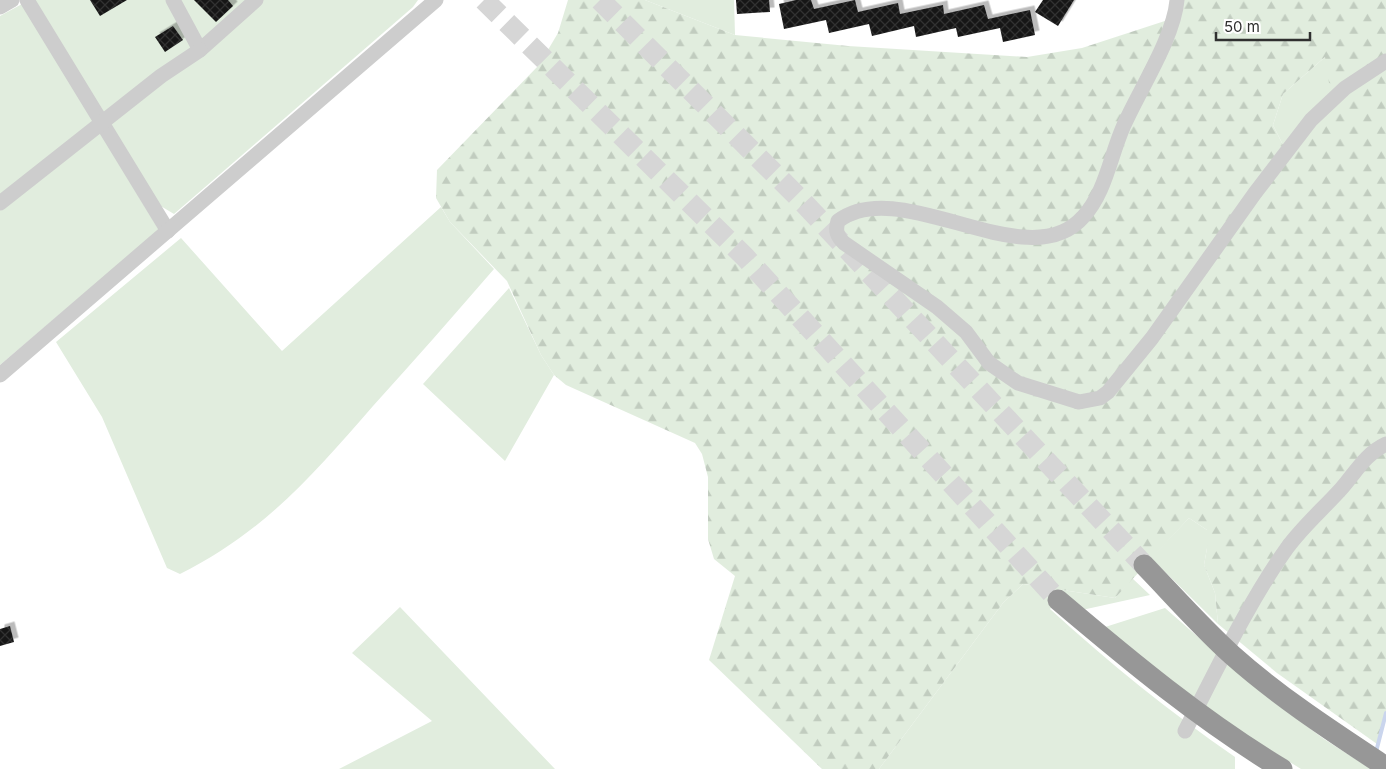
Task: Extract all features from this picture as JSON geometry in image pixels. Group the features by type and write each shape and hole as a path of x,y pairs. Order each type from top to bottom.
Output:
{"highway":[{"path":"1144,565 1231,654 1300,709 1386,767"},
{"path":"1058,600 1164,689 1214,726 1282,769"}],"street":[{"path":"0,7 12,0"},
{"path":"27,0 168,231"},
{"path":"173,0 200,50"},
{"path":"0,204 161,76 200,50 256,0"},
{"path":"1177,0 1168,35 1120,134 1101,191 1083,218 1072,228 1062,234 1033,237 969,226 930,216 880,209 854,212 838,221 836,228 838,237 844,243 938,307 966,332 989,364 1018,383 1079,402 1100,398 1108,392 1152,338 1254,193 1311,120 1345,88 1386,61"},
{"path":"0,375 434,1"},
{"path":"1185,731 1218,667 1288,546 1315,514 1341,490 1362,461 1386,444"}],"green space":[{"path":"35,0 418,0 413,7 174,214 159,205"},
{"path":"568,0 645,0 735,35 848,46 1027,57 1082,48 1174,18 1177,0 1386,0 1386,713 1377,744 1277,673 1218,624 1215,593 1204,565 1207,548 1207,530 1189,518 1115,598 1023,584 1003,603 879,769 822,769 709,660 735,576 714,559 708,539 708,477 702,454 695,443 566,385 554,375 541,355 507,281 450,222 436,198 437,170 539,65 558,33","holes":["1325,57 1329,83 1345,87 1286,151 1273,125 1283,94"]},
{"path":"645,0 734,0 735,35"},
{"path":"22,4 159,230 0,365 0,16"},
{"path":"1325,57 1345,88 1286,151 1273,125 1283,94"},
{"path":"441,207 450,222 494,269 329,456 285,500 262,521 210,558 180,574 167,568 102,417 56,342 181,238 282,351"},
{"path":"509,288 541,355 554,375 505,461 423,384"},
{"path":"1189,518 1207,530 1207,548 1204,565 1215,593 1218,624 1151,558"},
{"path":"1132,578 1150,595 1082,610 1058,600 1050,609 1140,686 1235,757 1235,769 879,769 1003,603 1023,584 1115,598"},
{"path":"400,607 555,769 339,769 432,721 352,653"},
{"path":"1165,608 1262,693 1324,739 1371,769 1301,769 1229,724 1102,628"}],"building":[{"path":"90,0 127,0 100,16"},
{"path":"194,0 228,0 233,6 216,22"},
{"path":"736,0 769,0 770,12 737,14"},
{"path":"796,0 811,0 814,9 855,0 858,12 898,3 900,14 943,5 944,14 984,5 988,19 1030,10 1035,35 1003,42 1000,28 958,37 956,28 916,37 914,26 872,36 869,24 829,33 826,20 784,29 779,4"},
{"path":"1043,0 1074,0 1058,26 1035,12"},
{"path":"173,26 183,40 165,52 155,37"},
{"path":"10,626 14,642 0,646 0,629"}],"waterway":[{"path":"1376,752 1386,713"}],"tunnel":[{"path":"484,0 745,257 1058,600"},
{"path":"600,0 801,200 1144,565"}]}
